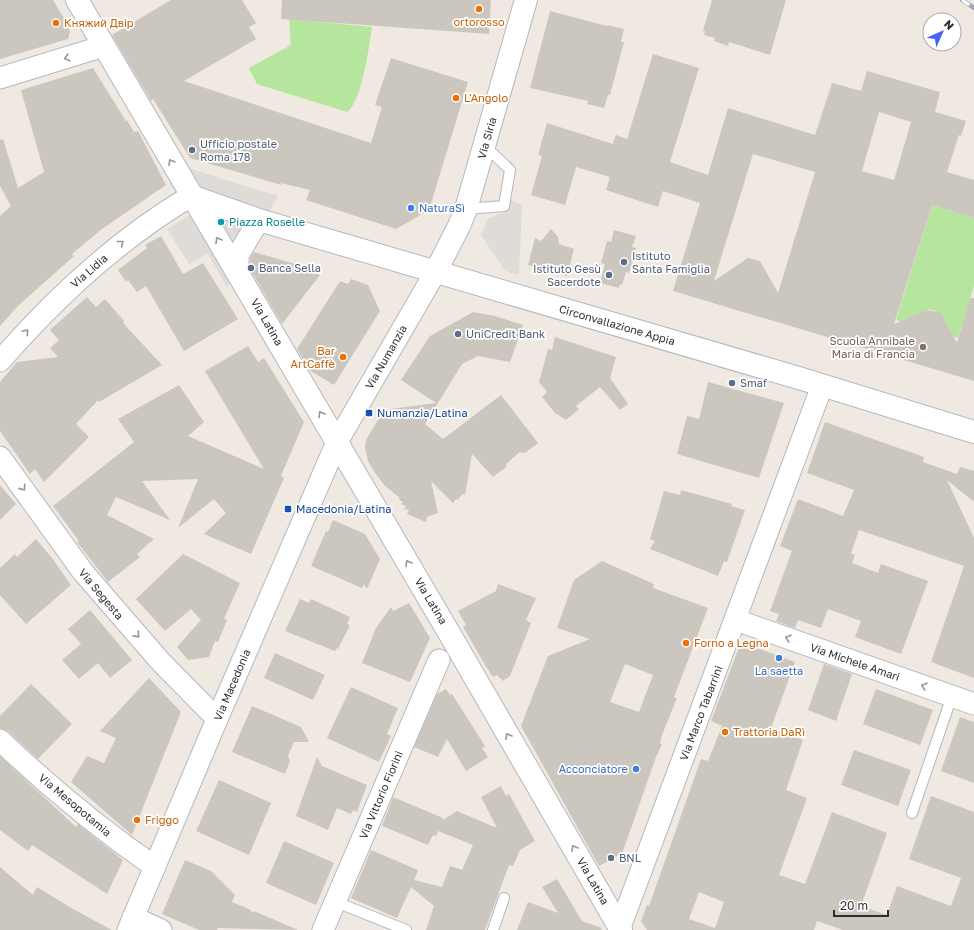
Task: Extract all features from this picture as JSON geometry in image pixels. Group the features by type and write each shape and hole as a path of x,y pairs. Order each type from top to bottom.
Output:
{"street":[{"path":"77,0 191,196 238,273"},
{"name":"Via Siria","path":"436,272 466,209 526,0"},
{"path":"0,78 104,46"},
{"path":"191,196 259,220 238,254 238,273"},
{"name":"Via Lidia","path":"0,361 31,326 62,295 115,248 154,219 191,196"},
{"name":"Circonvallazione Appia","path":"259,220 974,432"},
{"name":"Via Numanzia","path":"337,442 436,272"},
{"name":"Via Latina","path":"238,273 620,929"},
{"name":"Via Marco Tabarrini","path":"620,929 822,386"},
{"name":"Via Macedonia","path":"131,924 337,442"},
{"name":"Via Segesta","path":"0,457 83,572 134,632 217,720"},
{"name":"Via Michele Amari","path":"736,620 974,704"},
{"name":"Via Vittorio Fiorini","path":"323,930 439,660"},
{"name":"Via Mesopotamia","path":"0,740 80,811 118,841 155,866"},
{"path":"131,924 161,930"}],"lane":[{"path":"466,209 504,206 510,170 484,146"},
{"path":"912,812 952,696"},
{"path":"493,930 504,898"},
{"path":"336,902 406,930"}],"green space":[{"path":"289,19 372,27 361,86 357,97 347,112 257,84 249,68 291,45"},
{"path":"932,205 974,218 974,286 958,338 937,332 939,312 929,309 923,313 919,326 896,320"}],"shaded area":[{"name":"Piazza Roselle","path":"191,169 278,196 227,287 208,254 189,264 167,229 190,215 169,182"},
{"path":"511,200 522,205 519,275 505,271 481,235 488,219 507,211"}],"building":[{"path":"0,0 53,0 68,25 70,32 68,39 0,59"},
{"path":"171,0 242,0 256,23 249,27 256,39 184,81 371,143 382,107 375,105 391,58 468,82 429,210 396,229 306,200 310,190 281,183 281,185 190,158 153,99 151,101 112,35"},
{"path":"282,0 491,0 489,34 281,19"},
{"path":"712,0 786,0 770,55 729,42 728,46 714,41 715,38 704,35 705,31 703,31"},
{"path":"550,11 624,29 621,42 624,42 610,95 608,95 604,108 587,104 588,101 530,88"},
{"path":"653,54 699,68 670,162 708,175 728,108 815,135 832,83 861,91 867,71 940,92 935,112 966,121 961,136 959,135 947,172 974,180 974,218 932,205 894,324 927,310 940,312 957,343 970,298 974,298 974,381 673,291 700,203 663,191 658,207 606,190 610,177 576,167 565,205 531,195 542,156 538,155 547,123 613,144 616,135 627,139","holes":["879,112 911,122 894,180 862,171","753,154 815,172 778,293 760,261 748,258 714,281"]},
{"path":"93,68 126,121 127,120 134,132 138,131 166,185 102,229 72,254 74,256 18,306 0,326 0,216 11,206 0,186 0,140 3,139 18,188 44,172 21,90"},
{"path":"551,229 558,237 559,244 574,249 567,276 528,265 535,238 541,241"},
{"path":"614,230 636,236 632,247 636,248 629,273 626,272 622,285 620,284 619,288 600,283 605,264 601,263 607,241 611,242"},
{"path":"161,236 183,274 203,263 238,319 184,351 146,286 137,292 128,280 126,282 118,270 147,248 145,245"},
{"path":"254,252 309,268 309,271 320,275 282,324 250,269 250,258"},
{"path":"351,279 368,285 380,311 334,385 309,370 297,349 340,281 348,284"},
{"path":"87,297 96,307 105,299 124,321 123,323 162,365 99,402 98,400 76,424 89,437 44,482 35,469 30,474 0,431 0,382 17,362 58,357 50,348 59,340 50,330"},
{"path":"473,312 495,316 523,325 510,362 478,356 462,364 425,424 443,439 501,395 538,443 525,453 520,452 507,463 506,467 493,477 472,454 465,495 462,494 458,500 456,499 453,503 431,481 438,513 427,517 426,522 407,514 409,510 404,509 406,506 401,504 403,502 399,500 400,498 385,486 375,473 368,461 365,447 366,440 378,420 382,417 379,413 390,409 436,403 401,380 430,336"},
{"path":"555,337 616,357 610,378 628,404 620,410 600,387 576,406 579,409 566,420 555,413 542,397 547,392 539,382 548,349 552,350"},
{"path":"248,346 258,362 264,358 304,422 281,476 284,478 251,554 204,534 226,513 214,499 178,528 198,479 142,481 170,520 116,497 107,515 154,539 137,554 140,557 108,582 77,542 79,541 53,506 134,442 118,419 179,385 204,422 188,436 264,469 205,371"},
{"path":"708,382 784,403 759,478 677,454 687,416 699,419"},
{"path":"825,422 924,457 923,462 957,474 960,467 974,471 974,502 947,480 974,538 974,678 931,662 964,566 859,530 851,553 855,555 852,563 878,573 881,564 928,581 901,654 855,637 861,621 828,609 821,628 798,620 795,628 776,621 779,614 770,611 792,551 780,546 798,499 843,516 854,490 807,473"},
{"path":"0,485 16,504 0,520"},
{"path":"681,490 732,504 731,506 745,510 727,562 724,561 718,576 650,549 655,541 650,539 664,491 680,495"},
{"path":"333,520 365,534 380,559 367,589 364,584 362,588 311,566 326,531 328,532"},
{"path":"36,539 52,558 71,585 26,624 0,595 0,568 15,554 17,557"},
{"path":"183,554 240,583 224,619 227,620 218,642 215,641 209,657 188,660 177,647 201,620 191,609 165,631 136,599"},
{"path":"602,561 654,584 653,588 708,608 674,697 677,698 662,735 660,743 662,744 623,851 621,854 599,866 521,726 548,656 590,639 557,628 574,580","holes":["625,664 653,675 639,712 610,702"]},
{"path":"498,584 536,598 526,620 531,623 510,676 503,681 497,675 493,677 485,665 463,627 466,625 458,611 496,591"},
{"path":"300,599 309,603 311,599 350,617 347,624 350,625 338,649 337,648 335,651 285,631"},
{"path":"409,603 430,638 410,682 362,663 376,628 391,607 393,611"},
{"path":"90,610 132,660 110,678 98,663 79,679 62,660 81,644 68,629"},
{"path":"741,642 795,662 771,728 803,740 786,790 807,798 779,875 805,884 832,812 887,833 861,906 887,915 897,886 951,906 961,878 909,859 931,796 974,812 974,930 843,930 817,921 814,930 647,930 641,921 647,905 649,906 701,759 708,761 722,726 711,721","holes":["699,892 724,902 715,928 689,919"]},
{"path":"275,653 325,675 313,700 264,678"},
{"path":"824,664 852,674 836,721 808,710"},
{"path":"149,678 181,712 132,835 71,782 87,756 104,763 116,738 100,731"},
{"path":"31,684 72,724 38,759 8,731 0,728 0,716"},
{"path":"351,687 398,708 387,734 391,736 379,762 327,738"},
{"path":"446,689 450,695 452,694 485,746 482,748 488,757 466,771 447,739 438,757 414,747 437,694"},
{"path":"876,689 933,710 920,745 863,724"},
{"path":"252,706 301,727 309,742 294,742 288,756 290,761 285,774 232,752"},
{"path":"960,717 974,722 974,783 941,771"},
{"path":"854,750 911,770 898,806 841,785"},
{"path":"0,756 76,827 78,824 123,860 107,894 32,845 28,851 0,830"},
{"path":"317,757 322,766 367,785 357,812 353,810 351,814 337,808 328,830 296,816"},
{"path":"219,780 271,803 249,855 196,831"},
{"path":"501,786 506,796 509,794 535,841 520,850 513,866 509,865 485,930 426,930 434,906 411,887 397,918 351,898 371,850 418,870 414,880 442,887 450,866 462,870 473,845 438,831 436,836 433,835 428,845 382,826 393,797 443,818 443,820 457,811 497,828 481,797"},
{"path":"284,841 334,863 316,905 266,883"},
{"path":"185,860 211,871 235,895 232,902 249,909 253,913 254,911 298,930 218,928 217,930 199,930 162,914"},
{"path":"0,867 33,895 37,887 112,930 0,930"},
{"path":"557,879 582,921 602,928 601,930 517,930 528,902 558,913 542,887"}],"railway":[{"path":"962,0 974,8"}],"place":[{"name":"ortorosso","path":"479,9"},
{"name":"Княжий Двір","path":"56,23"},
{"name":"L'Angolo","path":"456,98"},
{"name":"Ufficio postale Roma 178","path":"192,150"},
{"name":"NaturaSì","path":"411,208"},
{"name":"Piazza Roselle","path":"221,222"},
{"name":"Istituto Santa Famiglia","path":"624,262"},
{"name":"Banca Sella","path":"251,268"},
{"name":"Istituto Gesù Sacerdote","path":"609,275"},
{"name":"UniCredit Bank","path":"458,334"},
{"name":"Scuola Annibale Maria di Francia","path":"923,347"},
{"name":"Bar ArtCaffè","path":"343,357"},
{"name":"Smaf","path":"732,383"},
{"name":"Numanzia/Latina","path":"369,413"},
{"name":"Macedonia/Latina","path":"288,509"},
{"name":"Forno a Legna","path":"686,643"},
{"name":"La saetta","path":"779,658"},
{"name":"Trattoria DaRì","path":"725,732"},
{"name":"Acconciatore","path":"636,769"},
{"name":"Friggo","path":"137,820"},
{"name":"BNL","path":"611,858"}]}
